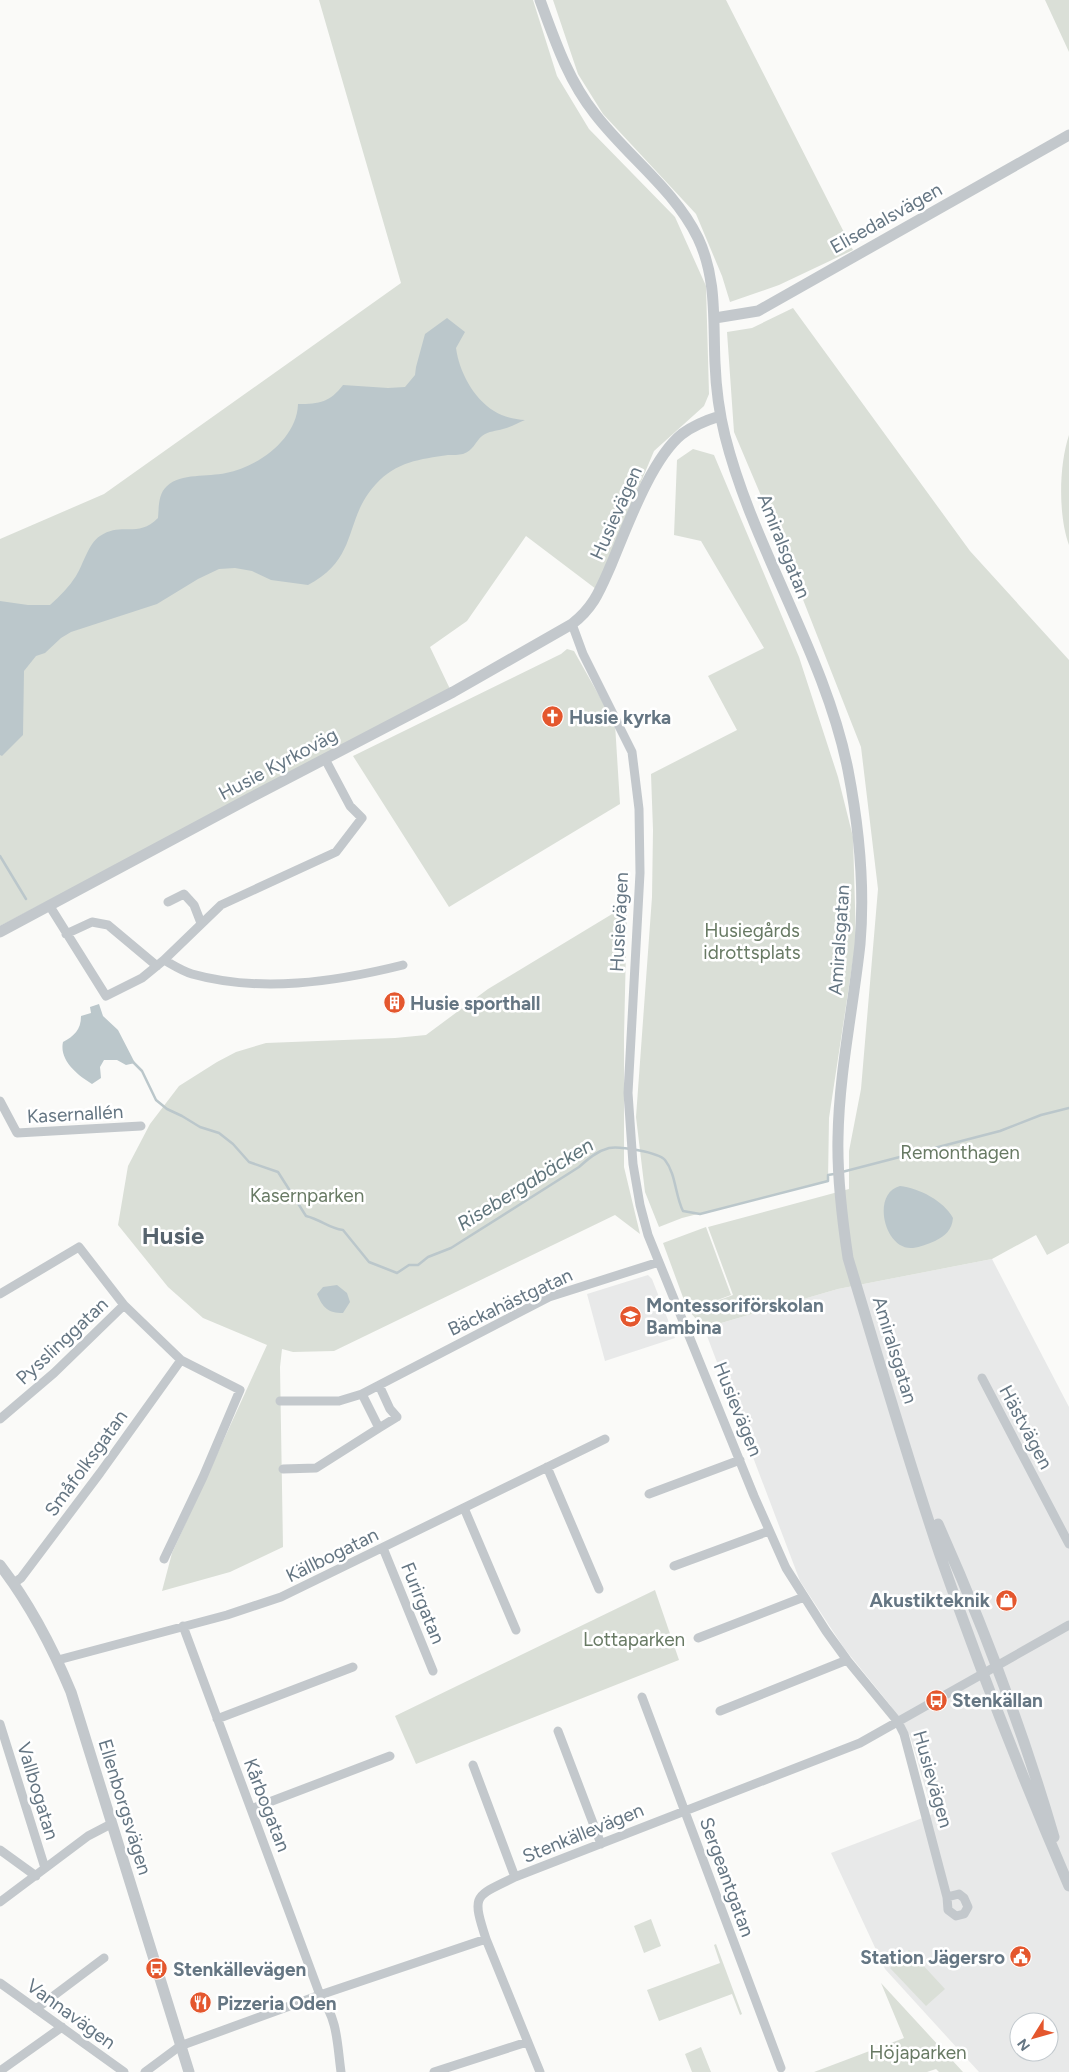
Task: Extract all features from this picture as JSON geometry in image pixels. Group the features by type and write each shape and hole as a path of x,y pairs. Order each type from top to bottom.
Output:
{"street":[{"path":"540,0 561,58 575,86 601,122 670,195 692,227 707,261 713,293 715,368 720,416"},
{"name":"Elisedalsvägen","path":"715,318 758,310 1069,136"},
{"name":"Husievägen","path":"720,416 694,426 683,433 661,458 653,471 598,596 587,611 572,624 583,654 632,752 638,802 639,897 628,1093 633,1164 640,1205 648,1235 768,1531 786,1568 846,1660 898,1722 904,1734 947,1897"},
{"name":"Amiralsgatan","path":"720,416 725,439 745,497 823,687 847,765 854,802 861,879 860,940 839,1112 838,1162 848,1258 940,1554 1040,1822 1067,1882"},
{"name":"Husie Kyrkoväg","path":"0,932 449,694 572,624"},
{"path":"48,905 106,996 142,978 161,963 221,904 336,852 362,818 350,806 325,759"},
{"path":"168,902 184,894 194,905 201,923"},
{"path":"66,934 92,922 108,925 161,963 190,974 277,985 371,973 403,965"},
{"name":"Kasernallén","path":"0,1101 17,1133 141,1126"},
{"path":"0,1294 79,1247 124,1305 181,1360 240,1390 203,1477 164,1559"},
{"name":"Bäckahästgatan","path":"280,1401 339,1401 362,1394 549,1297 659,1262"},
{"name":"Pysslinggatan","path":"0,1419 54,1373 124,1305"},
{"name":"Småfolksgatan","path":"14,1583 21,1578 100,1474 181,1360"},
{"name":"Hästvägen","path":"982,1378 1069,1544"},
{"path":"283,1469 316,1468 397,1416 390,1409 379,1385"},
{"path":"362,1394 379,1428"},
{"name":"Källbogatan","path":"58,1660 227,1615 280,1597 605,1439"},
{"path":"649,1494 740,1460"},
{"path":"547,1466 599,1589"},
{"name":"Amiralsgatan","path":"917,1480 949,1550 996,1666 1028,1757 1067,1882"},
{"path":"464,1508 516,1630"},
{"path":"674,1566 768,1531"},
{"name":"Furirgatan","path":"383,1548 433,1671"},
{"name":"Ellenborgsvägen","path":"0,1565 14,1583 39,1623 58,1660 71,1692 189,2072"},
{"path":"698,1638 804,1597"},
{"name":"Stenkällevägen","path":"486,1938 477,1911 479,1899 487,1891 686,1810 852,1746 1069,1625"},
{"name":"Kårbogatan","path":"183,1626 320,1995 327,2006 337,2031 341,2072"},
{"path":"720,1711 846,1660"},
{"path":"217,1719 353,1667"},
{"name":"Sergeantgatan","path":"642,1697 686,1810 781,2068"},
{"name":"Vallbogatan","path":"0,1724 45,1868"},
{"path":"558,1731 601,1844"},
{"path":"251,1809 390,1756"},
{"path":"473,1766 515,1878"},
{"path":"0,1902 88,1836 111,1824"},
{"path":"0,1850 36,1876"},
{"path":"145,2072 180,2046 486,1938 540,2072"},
{"path":"36,2008 104,1958"},
{"name":"Vannavägen","path":"0,1983 124,2072"},
{"path":"0,2070 62,2027"},
{"path":"434,2072 527,2042"}],"shaded area":[{"path":"447,318 465,332 456,348 460,366 468,383 480,399 486,406 497,413 525,420 485,434 469,451 463,454 418,460 400,466 384,477 366,497 344,550 336,563 308,585 271,580 252,571 235,568 219,569 198,579 157,604 71,632 61,638 45,653 36,656 24,671 23,735 2,756 0,755 0,601 28,605 50,605 73,580 96,539 115,530 143,528 150,524 158,518 164,489 173,482 187,477 238,470 263,458 283,440 291,429 296,417 298,404 324,401 334,395 343,385 388,388 405,387 415,375 425,334"},
{"path":"99,1004 103,1016 118,1030 135,1063 126,1065 117,1060 104,1060 100,1067 101,1078 92,1084 75,1072 66,1061 62,1049 63,1042 76,1032 80,1025 81,1016 91,1013 90,1007"},
{"path":"900,1186 915,1189 930,1196 944,1206 953,1218 950,1229 945,1235 932,1242 913,1248 903,1246 895,1241 888,1232 884,1209 886,1199 891,1191"},
{"path":"992,1259 1069,1407 1069,2072 979,2072 885,1969 831,1853 933,1814 910,1736 890,1705 844,1648 800,1581 704,1328 838,1289"},
{"name":"Montessoriförskolan Bambina","path":"648,1275 652,1279 675,1338 605,1361 587,1294"},
{"path":"337,1285 347,1293 350,1302 343,1313 327,1309 321,1303 317,1294 323,1287"}],"green space":[{"path":"319,0 533,0 557,76 589,129 675,217 706,286 709,394 704,406 654,451 596,589 526,536 467,621 430,647 450,689 0,926 0,539 104,494 401,283"},
{"path":"553,0 726,0 853,250 779,285 730,302 722,276 696,214 603,114 578,74"},
{"path":"1045,0 1069,0 1069,52"},
{"name":"Remonthagen","path":"793,308 970,551 1069,660 1069,1243 1047,1255 1036,1235 992,1259 838,1289 704,1328 689,1311 733,1295 708,1227 849,1189 849,1151 861,1089 878,889 861,747 776,531 734,432 727,332 752,328"},
{"path":"1069,435 1069,545 1065,533 1061,490 1063,461"},
{"name":"Husiegårds idrottsplats","path":"693,449 714,455 799,657 838,777 853,837 856,940 829,1118 828,1181 682,1218 659,1227 645,1192 636,1117 652,897 653,830 651,774 737,730 708,676 764,648 701,541 674,535 677,460"},
{"path":"567,649 574,651 615,724 620,804 449,907 353,756 561,654"},
{"name":"Kasernparken","path":"627,905 624,1167 640,1234 615,1215 334,1351 293,1352 282,1349 280,1367 283,1547 230,1572 162,1591 172,1553 267,1345 203,1318 168,1287 118,1225 128,1166 150,1124 179,1086 236,1052 266,1043 426,1035 488,989"},
{"path":"706,1227 731,1295 688,1311 663,1243"},
{"name":"Lottaparken","path":"655,1590 679,1660 416,1764 395,1716"},
{"path":"651,1919 661,1946 644,1953 634,1926"},
{"path":"716,1944 742,2014 740,2015 732,1994 659,2021 647,1990 720,1963 714,1945"},
{"path":"909,1950 945,1989 926,2006 890,1968"},
{"name":"Höjaparken","path":"881,1983 963,2072 939,2072 936,2069 927,2072 814,2072 904,2038"},
{"path":"701,2047 711,2072 692,2072 685,2054"}],"waterway":[{"name":"Risebergabäcken","path":"0,856 26,899"},
{"name":"Risebergabäcken","path":"133,1062 142,1071 156,1100 167,1109 200,1127 219,1133 233,1144 249,1162 278,1172 306,1216 333,1228 343,1230 369,1262 397,1273 409,1265 418,1265 428,1257 451,1248 579,1167 589,1158 609,1148 638,1150 661,1157 669,1166 683,1211 700,1214 828,1181 828,1175 834,1174"},
{"name":"Risebergabäcken","path":"842,1172 1000,1131 1041,1115 1069,1108"}],"place":[{"name":"Husie kyrka","path":"553,717"},
{"name":"Husie sporthall","path":"394,1003"},
{"name":"Montessoriförskolan Bambina","path":"630,1316"},
{"name":"Akustikteknik","path":"1006,1600"},
{"name":"Stenkällan","path":"936,1700"},
{"name":"Station Jägersro","path":"1021,1957"},
{"name":"Stenkällevägen","path":"157,1969"},
{"name":"Pizzeria Oden","path":"201,2003"}],"district":[{"name":"Husie","path":"173,1235"}]}
